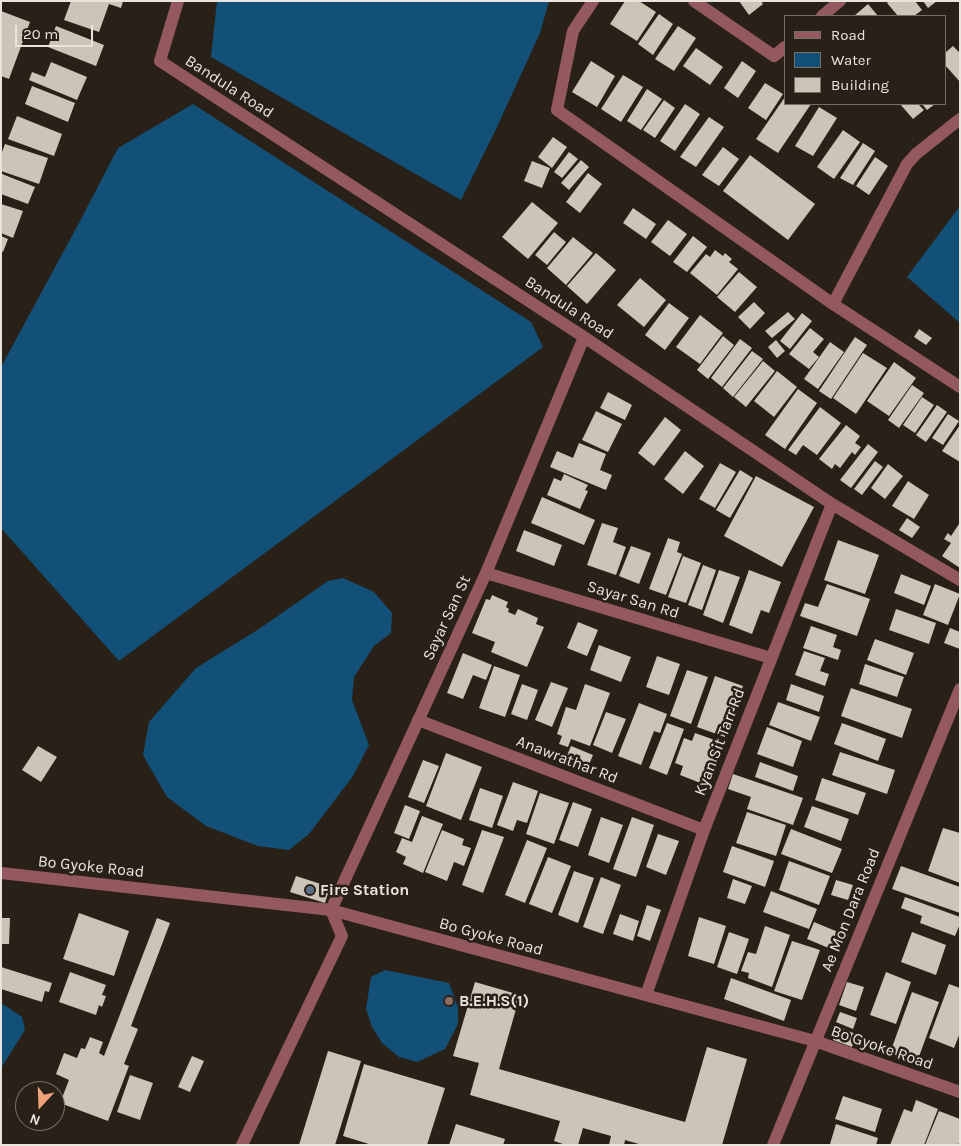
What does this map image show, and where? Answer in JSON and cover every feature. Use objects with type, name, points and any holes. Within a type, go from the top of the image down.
[{"type":"street","name":"Bandula Road","points":[[178,1],[160,61],[584,337],[832,504],[960,580]]},
{"type":"street","points":[[593,1],[573,31],[557,110],[832,304],[960,387]]},
{"type":"street","points":[[694,1],[774,56],[784,48]]},
{"type":"street","points":[[823,15],[840,1]]},
{"type":"street","points":[[832,304],[907,164],[916,154],[960,119]]},
{"type":"street","name":"Sayar San St","points":[[332,910],[486,572],[584,337]]},
{"type":"street","name":"Kyan Sit Tarr Rd","points":[[646,995],[704,830],[832,504]]},
{"type":"street","name":"Sayar San Rd","points":[[486,572],[770,658]]},
{"type":"street","name":"Ae Mon Dara Road","points":[[773,1145],[960,689]]},
{"type":"street","name":"Anawrathar Rd","points":[[418,720],[704,830]]},
{"type":"street","name":"Bo Gyoke Road","points":[[1,873],[332,910],[814,1042],[960,1092]]},
{"type":"street","points":[[242,1145],[342,936],[332,910]]},
{"type":"water","points":[[217,1],[549,1],[540,33],[461,200],[211,57]]},
{"type":"water","points":[[193,104],[531,322],[543,347],[119,661],[1,528],[1,367],[118,148]]},
{"type":"water","points":[[960,206],[960,323],[907,277]]},
{"type":"water","points":[[343,578],[374,592],[392,613],[391,633],[374,646],[354,677],[352,700],[369,745],[353,776],[309,834],[289,850],[258,846],[206,826],[167,797],[143,755],[149,722],[196,668],[259,629],[328,581]]},
{"type":"water","points":[[385,970],[449,983],[458,1007],[458,1024],[445,1049],[417,1062],[399,1057],[382,1043],[372,1027],[366,1009],[371,977]]},
{"type":"water","points":[[1,1003],[22,1017],[25,1030],[1,1068]]},
{"type":"building","points":[[71,1],[123,1],[121,8],[109,4],[99,32],[64,20]]},
{"type":"building","points":[[625,1],[639,1],[656,12],[637,41],[610,24]]},
{"type":"building","points":[[739,1],[761,1],[763,4],[749,15]]},
{"type":"building","points":[[889,1],[915,1],[922,10],[915,15],[897,15],[887,3]]},
{"type":"building","points":[[923,1],[937,1],[928,8]]},
{"type":"building","points":[[868,4],[877,15],[855,15]]},
{"type":"building","points":[[1,11],[30,22],[9,79],[1,76]]},
{"type":"building","points":[[659,14],[673,24],[653,55],[638,44]]},
{"type":"building","points":[[56,26],[104,45],[96,66],[48,47]]},
{"type":"building","points":[[678,26],[696,38],[674,71],[655,59]]},
{"type":"building","points":[[953,46],[960,53],[960,82],[946,66],[946,52]]},
{"type":"building","points":[[696,48],[723,67],[710,85],[683,66]]},
{"type":"building","points":[[591,61],[615,76],[597,107],[572,92]]},
{"type":"building","points":[[742,61],[756,71],[738,98],[724,88]]},
{"type":"building","points":[[51,62],[87,77],[77,100],[29,80],[32,72],[45,77]]},
{"type":"building","points":[[623,75],[643,87],[621,122],[601,109]]},
{"type":"building","points":[[765,83],[783,94],[766,120],[748,108]]},
{"type":"building","points":[[32,86],[75,103],[68,122],[25,104]]},
{"type":"building","points":[[647,89],[662,99],[641,130],[627,121]]},
{"type":"building","points":[[784,98],[784,105],[810,105],[778,153],[756,139]]},
{"type":"building","points":[[664,100],[675,108],[655,138],[643,130]]},
{"type":"building","points":[[685,104],[700,114],[675,151],[660,141]]},
{"type":"building","points":[[901,105],[919,105],[924,110],[913,119]]},
{"type":"building","points":[[923,105],[934,105],[927,110]]},
{"type":"building","points":[[819,107],[837,118],[813,156],[795,146]]},
{"type":"building","points":[[17,116],[62,134],[54,156],[8,139]]},
{"type":"building","points":[[709,117],[724,127],[696,167],[680,157]]},
{"type":"building","points":[[843,130],[860,142],[834,179],[817,167]]},
{"type":"building","points":[[553,137],[567,147],[552,168],[538,157]]},
{"type":"building","points":[[863,143],[875,151],[853,185],[840,178]]},
{"type":"building","points":[[5,144],[48,158],[39,184],[1,171],[1,155]]},
{"type":"building","points":[[723,147],[739,159],[719,186],[702,175]]},
{"type":"building","points":[[569,152],[578,159],[562,178],[554,172]]},
{"type":"building","points":[[750,155],[815,204],[788,240],[723,191]]},
{"type":"building","points":[[875,157],[888,166],[869,195],[856,186]]},
{"type":"building","points":[[581,160],[589,167],[569,190],[561,183]]},
{"type":"building","points":[[532,161],[550,168],[542,188],[524,181]]},
{"type":"building","points":[[588,173],[602,184],[580,213],[566,202]]},
{"type":"building","points":[[2,174],[35,187],[28,204],[1,194]]},
{"type":"building","points":[[532,202],[558,223],[528,259],[502,237]]},
{"type":"building","points":[[1,204],[23,211],[13,238],[1,233]]},
{"type":"building","points":[[633,208],[656,224],[646,239],[623,223]]},
{"type":"building","points":[[668,220],[687,234],[670,256],[651,242]]},
{"type":"building","points":[[554,232],[566,242],[547,265],[535,255]]},
{"type":"building","points":[[1,236],[8,239],[3,252],[1,251]]},
{"type":"building","points":[[693,236],[707,247],[687,272],[673,262]]},
{"type":"building","points":[[573,237],[593,253],[566,285],[547,268]]},
{"type":"building","points":[[715,250],[723,256],[725,253],[732,259],[729,262],[738,269],[717,295],[690,273],[706,254],[710,257]]},
{"type":"building","points":[[596,253],[616,270],[587,304],[567,286]]},
{"type":"building","points":[[739,272],[757,287],[735,312],[717,297]]},
{"type":"building","points":[[640,278],[666,300],[644,327],[617,305]]},
{"type":"building","points":[[754,302],[765,313],[750,329],[738,317]]},
{"type":"building","points":[[669,303],[689,318],[665,350],[645,335]]},
{"type":"building","points":[[788,312],[795,319],[772,338],[765,331]]},
{"type":"building","points":[[802,313],[812,321],[790,349],[780,341]]},
{"type":"building","points":[[700,315],[723,333],[700,364],[676,347]]},
{"type":"building","points":[[810,328],[824,339],[813,352],[819,357],[809,369],[789,354]]},
{"type":"building","points":[[919,329],[932,338],[926,345],[914,337]]},
{"type":"building","points":[[723,336],[734,345],[708,379],[697,370]]},
{"type":"building","points":[[855,337],[867,345],[831,399],[819,391]]},
{"type":"building","points":[[740,339],[752,348],[722,387],[711,378]]},
{"type":"building","points":[[776,340],[785,351],[777,358],[768,347]]},
{"type":"building","points":[[830,342],[844,352],[818,389],[804,379]]},
{"type":"building","points":[[752,351],[763,359],[733,397],[723,388]]},
{"type":"building","points":[[863,353],[887,368],[856,414],[833,398]]},
{"type":"building","points":[[763,361],[775,371],[746,407],[734,397]]},
{"type":"building","points":[[894,362],[916,378],[889,416],[867,401]]},
{"type":"building","points":[[777,371],[797,387],[774,417],[754,401]]},
{"type":"building","points":[[912,385],[924,393],[899,428],[888,420]]},
{"type":"building","points":[[798,389],[817,403],[785,449],[765,435]]},
{"type":"building","points":[[608,392],[632,405],[625,420],[600,408]]},
{"type":"building","points":[[922,397],[934,405],[915,433],[903,425]]},
{"type":"building","points":[[937,405],[947,412],[926,442],[916,435]]},
{"type":"building","points":[[820,407],[841,423],[817,455],[803,445],[796,455],[788,450]]},
{"type":"building","points":[[596,411],[622,424],[608,452],[582,440]]},
{"type":"building","points":[[948,414],[959,421],[943,445],[932,438]]},
{"type":"building","points":[[665,417],[681,430],[654,466],[638,453]]},
{"type":"building","points":[[846,425],[860,436],[855,443],[861,447],[855,455],[852,452],[840,468],[835,464],[832,469],[819,459]]},
{"type":"building","points":[[960,425],[960,462],[942,451]]},
{"type":"building","points":[[579,443],[606,454],[600,470],[612,475],[606,490],[550,467],[557,451],[573,458]]},
{"type":"building","points":[[868,444],[878,452],[851,488],[840,480]]},
{"type":"building","points":[[685,451],[704,466],[683,494],[664,479]]},
{"type":"building","points":[[875,461],[883,467],[862,495],[854,489]]},
{"type":"building","points":[[720,463],[736,472],[715,508],[699,499]]},
{"type":"building","points":[[888,464],[903,476],[885,499],[871,488]]},
{"type":"building","points":[[740,470],[753,478],[730,518],[716,510]]},
{"type":"building","points":[[564,474],[588,485],[585,490],[588,491],[580,509],[547,495],[554,478],[561,481]]},
{"type":"building","points":[[756,476],[814,507],[782,567],[724,536]]},
{"type":"building","points":[[908,481],[929,495],[914,519],[892,506]]},
{"type":"building","points":[[542,497],[595,520],[584,545],[531,523]]},
{"type":"building","points":[[907,518],[920,527],[912,538],[899,530]]},
{"type":"building","points":[[602,523],[618,528],[613,542],[626,547],[616,575],[587,565]]},
{"type":"building","points":[[959,524],[960,568],[942,556],[951,543],[944,539],[948,533],[951,536]]},
{"type":"building","points":[[524,530],[562,545],[554,566],[516,551]]},
{"type":"building","points":[[668,538],[680,542],[677,552],[682,554],[666,595],[649,589]]},
{"type":"building","points":[[838,540],[879,555],[865,594],[824,580]]},
{"type":"building","points":[[631,546],[651,553],[639,584],[619,576]]},
{"type":"building","points":[[683,556],[701,563],[686,603],[668,597]]},
{"type":"building","points":[[703,565],[716,570],[702,610],[688,605]]},
{"type":"building","points":[[719,570],[740,577],[723,623],[703,615]]},
{"type":"building","points":[[749,570],[781,582],[769,613],[761,610],[752,634],[729,625]]},
{"type":"building","points":[[901,574],[931,586],[924,605],[894,593]]},
{"type":"building","points":[[827,584],[870,599],[857,636],[800,616],[805,603],[818,607]]},
{"type":"building","points":[[935,584],[960,594],[948,625],[923,615]]},
{"type":"building","points":[[492,595],[508,602],[506,607],[509,609],[508,612],[515,615],[518,609],[538,618],[536,624],[544,627],[527,667],[491,652],[495,642],[472,633],[486,599],[490,600]]},
{"type":"building","points":[[896,609],[936,623],[929,644],[889,630]]},
{"type":"building","points":[[578,622],[598,630],[587,656],[567,648]]},
{"type":"building","points":[[811,626],[837,635],[833,647],[841,650],[838,660],[803,648]]},
{"type":"building","points":[[950,628],[960,632],[960,649],[944,643]]},
{"type":"building","points":[[875,639],[914,653],[906,675],[867,660]]},
{"type":"building","points":[[599,645],[631,657],[621,682],[590,670]]},
{"type":"building","points":[[804,651],[825,658],[820,671],[829,674],[825,686],[795,675]]},
{"type":"building","points":[[463,653],[492,665],[486,680],[473,675],[463,699],[447,693]]},
{"type":"building","points":[[657,656],[680,664],[669,695],[646,687]]},
{"type":"building","points":[[865,664],[904,677],[897,697],[859,684]]},
{"type":"building","points":[[494,666],[520,675],[505,717],[479,708]]},
{"type":"building","points":[[687,670],[708,677],[691,724],[670,716]]},
{"type":"building","points":[[715,676],[743,686],[725,737],[697,727]]},
{"type":"building","points":[[551,682],[568,688],[552,727],[535,720]]},
{"type":"building","points":[[522,684],[538,690],[527,720],[511,714]]},
{"type":"building","points":[[585,684],[610,693],[590,746],[571,739],[568,747],[559,744],[562,736],[557,734],[566,707],[576,710]]},
{"type":"building","points":[[791,684],[824,696],[819,712],[786,700]]},
{"type":"building","points":[[851,688],[912,709],[902,738],[841,716]]},
{"type":"building","points":[[778,702],[820,717],[811,741],[769,725]]},
{"type":"building","points":[[639,703],[667,714],[660,733],[654,731],[641,765],[618,756]]},
{"type":"building","points":[[606,712],[626,719],[612,753],[593,745]]},
{"type":"building","points":[[667,723],[684,729],[667,775],[649,768]]},
{"type":"building","points":[[842,723],[886,739],[878,761],[834,744]]},
{"type":"building","points":[[767,727],[802,741],[793,767],[757,754]]},
{"type":"building","points":[[695,733],[723,743],[708,786],[680,775],[683,766],[675,763],[684,738],[692,741]]},
{"type":"building","points":[[38,746],[57,757],[41,782],[22,770]]},
{"type":"building","points":[[571,746],[593,755],[585,774],[563,765]]},
{"type":"building","points":[[840,752],[895,770],[887,794],[832,775]]},
{"type":"building","points":[[446,753],[482,767],[461,820],[426,806]]},
{"type":"building","points":[[423,760],[439,766],[424,803],[408,797]]},
{"type":"building","points":[[760,762],[798,776],[793,791],[755,777]]},
{"type":"building","points":[[733,774],[803,798],[793,825],[747,809],[751,797],[728,789]]},
{"type":"building","points":[[822,778],[866,793],[858,815],[815,800]]},
{"type":"building","points":[[513,782],[538,791],[527,823],[517,820],[513,831],[497,825]]},
{"type":"building","points":[[480,788],[503,796],[492,828],[469,820]]},
{"type":"building","points":[[540,793],[569,803],[554,844],[526,834]]},
{"type":"building","points":[[573,802],[592,809],[578,847],[559,840]]},
{"type":"building","points":[[405,805],[420,811],[409,839],[394,833]]},
{"type":"building","points":[[812,806],[849,819],[841,841],[804,827]]},
{"type":"building","points":[[747,812],[786,825],[776,856],[736,843]]},
{"type":"building","points":[[422,816],[443,824],[423,873],[403,864],[406,857],[396,852],[402,838],[412,842]]},
{"type":"building","points":[[601,817],[623,825],[609,863],[588,855]]},
{"type":"building","points":[[632,817],[654,825],[636,877],[613,869]]},
{"type":"building","points":[[943,828],[960,833],[960,883],[928,871]]},
{"type":"building","points":[[791,829],[842,849],[832,873],[781,854]]},
{"type":"building","points":[[442,830],[464,839],[462,845],[471,848],[464,866],[454,862],[447,881],[425,872]]},
{"type":"building","points":[[482,830],[504,837],[483,893],[462,885]]},
{"type":"building","points":[[658,834],[679,841],[666,875],[646,867]]},
{"type":"building","points":[[527,840],[547,848],[525,903],[505,895]]},
{"type":"building","points":[[732,846],[774,861],[765,887],[723,872]]},
{"type":"building","points":[[548,857],[571,866],[552,913],[529,904]]},
{"type":"building","points":[[789,861],[830,876],[819,905],[779,890]]},
{"type":"building","points":[[901,866],[960,887],[960,913],[892,889]]},
{"type":"building","points":[[574,871],[594,878],[578,923],[558,915]]},
{"type":"building","name":"Fire Station","points":[[296,876],[330,887],[325,903],[290,892]]},
{"type":"building","points":[[601,877],[621,885],[603,934],[583,927]]},
{"type":"building","points":[[733,879],[752,886],[745,904],[727,898]]},
{"type":"building","points":[[836,880],[853,885],[848,900],[831,895]]},
{"type":"building","points":[[771,891],[817,909],[809,929],[763,912]]},
{"type":"building","points":[[905,897],[960,917],[960,924],[955,936],[920,923],[922,916],[901,908]]},
{"type":"building","points":[[647,905],[661,910],[650,941],[637,936]]},
{"type":"building","points":[[79,913],[129,931],[114,976],[63,959]]},
{"type":"building","points":[[620,914],[639,921],[633,941],[613,934]]},
{"type":"building","points":[[699,917],[726,926],[714,964],[688,956]]},
{"type":"building","points":[[1,918],[10,918],[9,944],[1,944]]},
{"type":"building","points":[[157,918],[170,923],[131,1026],[138,1029],[124,1064],[129,1066],[108,1121],[65,1105],[65,1090],[69,1080],[56,1074],[64,1053],[77,1058],[81,1048],[85,1049],[90,1037],[103,1042],[99,1053],[104,1056]]},
{"type":"building","points":[[814,922],[838,932],[831,949],[807,939]]},
{"type":"building","points":[[765,926],[790,935],[772,987],[748,978],[749,973],[741,971],[748,952],[756,954]]},
{"type":"building","points":[[729,932],[749,939],[737,974],[717,967]]},
{"type":"building","points":[[912,932],[946,945],[936,975],[901,962]]},
{"type":"building","points":[[792,941],[820,950],[802,1000],[774,991]]},
{"type":"building","points":[[1,967],[52,983],[49,992],[45,991],[42,1002],[1,989]]},
{"type":"building","points":[[70,972],[106,985],[102,995],[106,996],[102,1007],[99,1005],[96,1015],[59,1002]]},
{"type":"building","points":[[886,972],[911,982],[896,1024],[870,1015]]},
{"type":"building","points":[[731,978],[791,1000],[784,1021],[724,999]]},
{"type":"building","points":[[475,982],[520,995],[499,1069],[685,1122],[707,1047],[747,1059],[722,1145],[642,1145],[625,1140],[624,1145],[609,1145],[611,1136],[583,1128],[578,1145],[566,1145],[554,1141],[560,1121],[470,1095],[479,1063],[453,1056]]},
{"type":"building","points":[[847,982],[864,987],[856,1011],[839,1005]]},
{"type":"building","points":[[949,984],[960,988],[960,1033],[954,1048],[929,1038]]},
{"type":"building","points":[[912,992],[939,1002],[917,1062],[890,1053]]},
{"type":"building","points":[[840,1012],[857,1018],[853,1029],[836,1022]]},
{"type":"building","points":[[837,1027],[856,1034],[852,1047],[833,1040]]},
{"type":"building","points":[[328,1051],[361,1061],[335,1145],[299,1145]]},
{"type":"building","points":[[192,1056],[204,1061],[190,1092],[178,1087]]},
{"type":"building","points":[[364,1064],[445,1088],[427,1145],[372,1145],[343,1136]]},
{"type":"building","points":[[130,1075],[153,1083],[140,1120],[117,1112]]},
{"type":"building","points":[[843,1096],[882,1109],[875,1132],[835,1119]]},
{"type":"building","points":[[916,1100],[938,1109],[924,1145],[890,1145],[904,1109],[912,1112]]},
{"type":"building","points":[[939,1111],[960,1119],[960,1140],[958,1145],[925,1145]]},
{"type":"building","points":[[456,1124],[505,1139],[503,1145],[449,1145]]},
{"type":"building","points":[[836,1124],[878,1138],[876,1145],[830,1144]]},
{"type":"place","name":"Fire Station","points":[[310,890]]},
{"type":"place","name":"B.E.H.S(1)","points":[[449,1001]]}]
